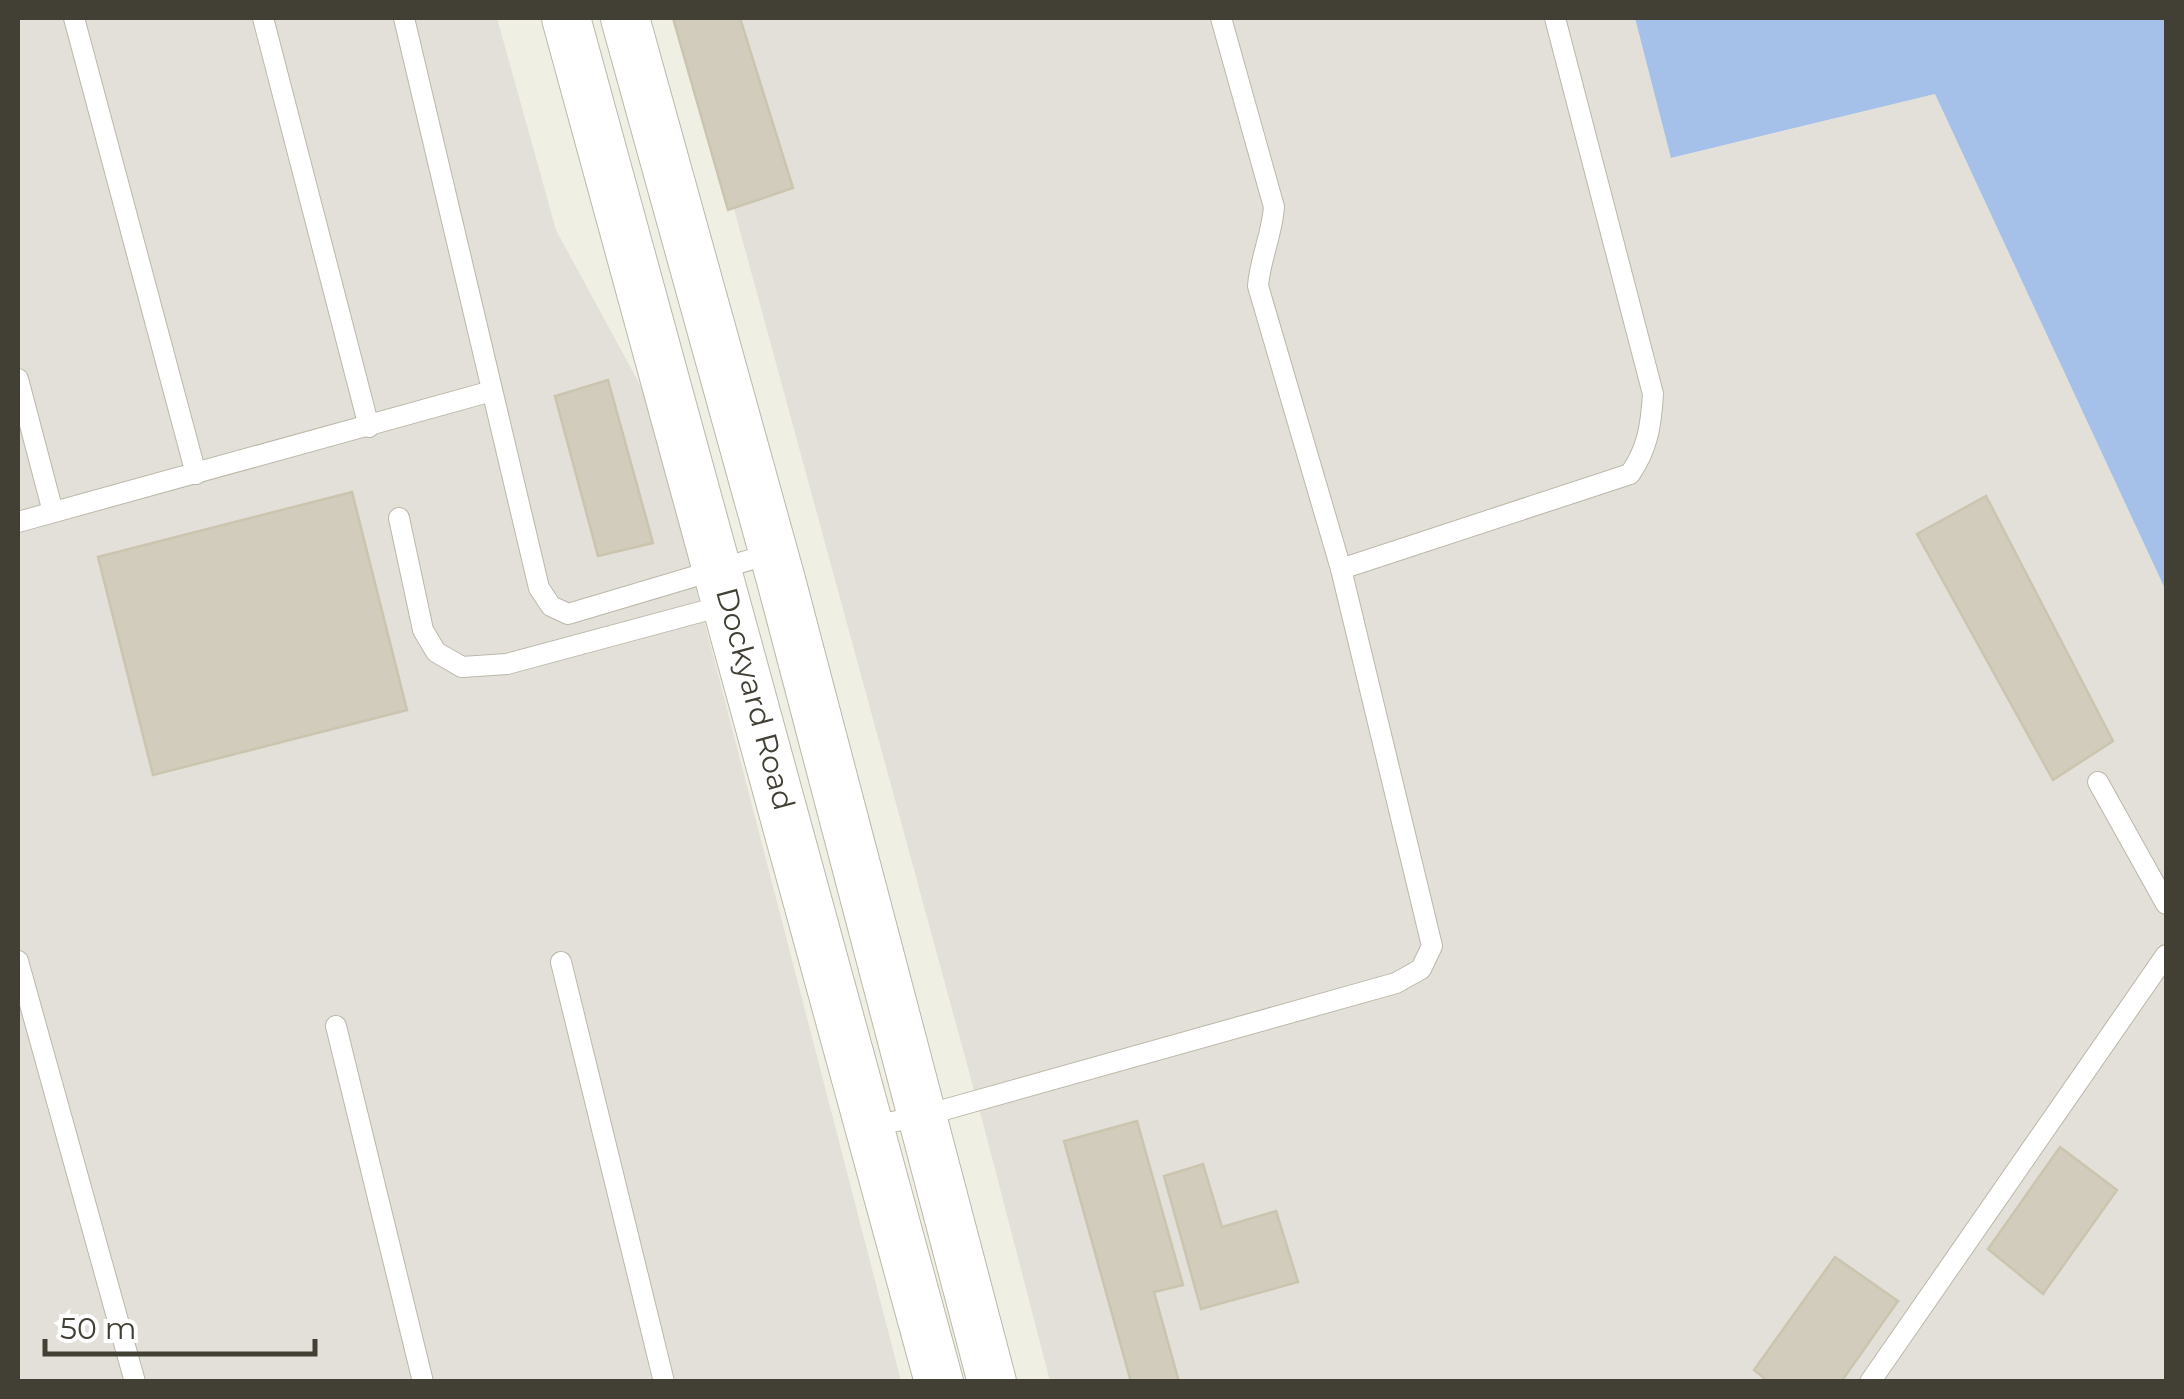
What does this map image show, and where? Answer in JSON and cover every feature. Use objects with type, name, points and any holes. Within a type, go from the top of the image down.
[{"type":"street","name":"Dockyard Road","points":[[566,18],[940,1382]]},
{"type":"street","name":"Dockyard Road","points":[[625,18],[773,553],[992,1382]]},
{"type":"street","points":[[643,295],[698,280]]},
{"type":"lane","points":[[74,18],[196,474]]},
{"type":"lane","points":[[262,18],[370,426]]},
{"type":"lane","points":[[404,18],[539,588],[551,606],[568,614],[724,587]]},
{"type":"lane","points":[[872,1126],[922,1116],[1396,983],[1420,969],[1432,946],[1341,569],[1258,286],[1274,208],[1220,18]]},
{"type":"lane","points":[[1341,569],[1630,474],[1643,454],[1651,428],[1653,394],[1556,18]]},
{"type":"lane","points":[[18,379],[52,512]]},
{"type":"lane","points":[[18,522],[492,391]]},
{"type":"lane","points":[[398,518],[423,630],[436,652],[462,667],[508,664],[724,587],[773,553]]},
{"type":"lane","points":[[2098,782],[2166,904]]},
{"type":"lane","points":[[1870,1382],[2166,955]]},
{"type":"lane","points":[[18,961],[135,1382]]},
{"type":"lane","points":[[561,962],[664,1382]]},
{"type":"lane","points":[[336,1026],[423,1382]]},
{"type":"shaded area","points":[[18,18],[497,18],[556,230],[646,396],[901,1381],[18,1381]]},
{"type":"shaded area","points":[[682,18],[1635,18],[1672,158],[1935,94],[2166,591],[2166,1381],[1050,1381]]},
{"type":"water","points":[[1635,18],[2166,18],[2166,591],[1935,94],[1671,158]]},
{"type":"building","points":[[673,18],[740,18],[793,188],[728,210]]},
{"type":"building","points":[[608,380],[653,543],[598,556],[555,396]]},
{"type":"building","points":[[352,492],[407,710],[153,775],[98,557]]},
{"type":"building","points":[[1986,496],[2113,741],[2053,780],[1917,534]]},
{"type":"building","points":[[1137,1121],[1183,1285],[1154,1292],[1179,1382],[1131,1382],[1064,1141]]},
{"type":"building","points":[[2060,1147],[2117,1190],[2043,1294],[1988,1249]]},
{"type":"building","points":[[1203,1164],[1222,1227],[1276,1211],[1298,1282],[1201,1309],[1164,1176]]},
{"type":"building","points":[[1835,1257],[1898,1301],[1841,1382],[1769,1382],[1754,1370]]}]
